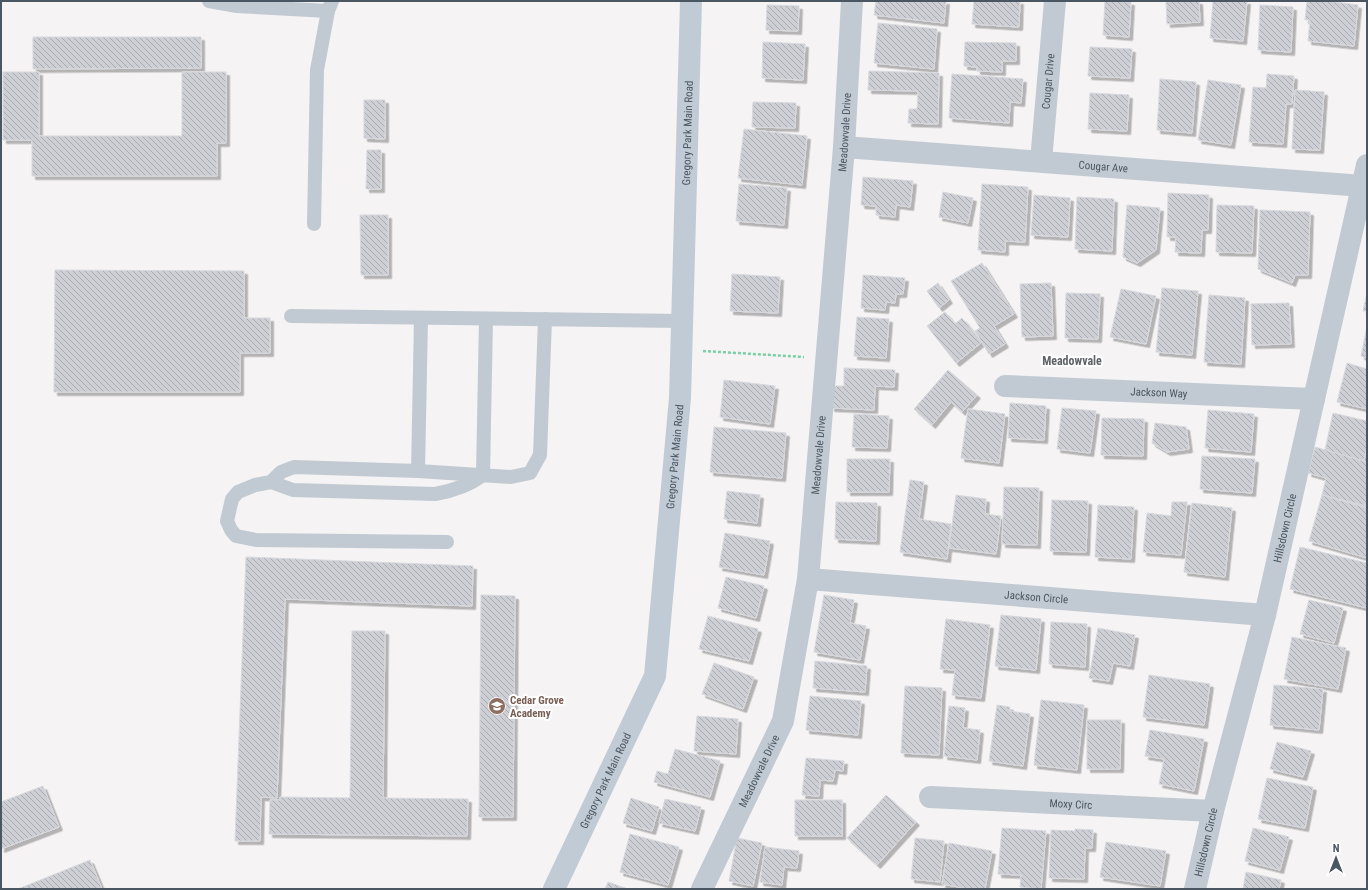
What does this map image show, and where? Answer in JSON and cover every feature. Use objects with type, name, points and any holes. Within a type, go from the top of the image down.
[{"type":"street","name":"Gregory Park Main Road","points":[[554,889],[655,676],[680,398],[690,1]]},
{"type":"street","name":"Meadowvale Drive","points":[[702,889],[783,721],[808,579],[844,147],[852,1]]},
{"type":"street","name":"Cougar Drive","points":[[1041,161],[1055,1]]},
{"type":"street","name":"Cougar Ave","points":[[844,147],[1363,186]]},
{"type":"street","name":"Hillsdown Circle","points":[[1195,889],[1213,811],[1265,615],[1367,165]]},
{"type":"street","name":"Jackson Way","points":[[1005,386],[1314,399]]},
{"type":"street","name":"Jackson Circle","points":[[808,579],[1265,615]]},
{"type":"street","name":"Moxy Circ","points":[[930,797],[1213,811]]},
{"type":"lane","points":[[209,1],[237,6],[330,6],[317,70],[314,224]]},
{"type":"lane","points":[[291,316],[682,321]]},
{"type":"lane","points":[[418,471],[421,318]]},
{"type":"lane","points":[[483,475],[486,319]]},
{"type":"lane","points":[[447,542],[256,540],[236,536],[231,530],[227,521],[232,498],[238,492],[249,487],[271,482],[281,472],[294,467],[418,471],[511,477],[530,473],[540,455],[545,319]]},
{"type":"lane","points":[[271,482],[293,490],[429,494],[455,490],[473,483],[483,475]]},
{"type":"path","points":[[681,350],[826,358]]},
{"type":"building","points":[[876,1],[946,1],[944,23],[874,15]]},
{"type":"building","points":[[974,1],[1020,1],[1019,27],[972,24]]},
{"type":"building","points":[[1105,1],[1131,2],[1129,37],[1103,35]]},
{"type":"building","points":[[1166,1],[1199,1],[1200,22],[1167,24]]},
{"type":"building","points":[[1213,1],[1247,1],[1243,41],[1210,38]]},
{"type":"building","points":[[1307,1],[1327,1],[1358,5],[1354,46],[1308,41],[1310,20],[1305,20]]},
{"type":"building","points":[[767,5],[799,6],[798,31],[766,30]]},
{"type":"building","points":[[1260,5],[1293,7],[1291,52],[1258,50]]},
{"type":"building","points":[[878,23],[937,29],[934,69],[874,63]]},
{"type":"building","points":[[33,37],[201,37],[201,68],[33,69]]},
{"type":"building","points":[[763,42],[805,44],[803,80],[762,78]]},
{"type":"building","points":[[965,42],[1016,43],[1016,61],[1002,61],[1002,72],[977,71],[977,67],[964,66]]},
{"type":"building","points":[[1090,47],[1132,49],[1130,78],[1088,76]]},
{"type":"building","points":[[869,71],[939,73],[938,124],[908,123],[909,109],[917,109],[918,91],[868,90]]},
{"type":"building","points":[[3,72],[39,72],[39,136],[182,136],[182,72],[226,72],[226,143],[217,143],[217,176],[32,176],[32,140],[3,140]]},
{"type":"building","points":[[952,74],[1023,79],[1021,103],[1010,102],[1009,123],[949,118]]},
{"type":"building","points":[[1267,74],[1294,76],[1292,104],[1286,104],[1283,144],[1249,142],[1253,87],[1266,88]]},
{"type":"building","points":[[1160,79],[1196,82],[1192,133],[1157,130]]},
{"type":"building","points":[[1208,80],[1241,85],[1231,145],[1198,140]]},
{"type":"building","points":[[1295,90],[1324,92],[1320,150],[1292,149]]},
{"type":"building","points":[[1090,93],[1129,95],[1127,131],[1088,129]]},
{"type":"building","points":[[364,100],[385,100],[385,139],[364,138]]},
{"type":"building","points":[[753,102],[796,103],[795,128],[752,127]]},
{"type":"building","points":[[744,129],[807,136],[802,185],[738,178]]},
{"type":"building","points":[[367,150],[381,150],[381,189],[366,189]]},
{"type":"building","points":[[863,177],[913,181],[910,207],[896,205],[895,217],[876,215],[876,206],[861,205]]},
{"type":"building","points":[[739,184],[787,188],[784,225],[736,221]]},
{"type":"building","points":[[982,184],[1028,187],[1025,242],[1005,241],[1005,252],[978,250]]},
{"type":"building","points":[[943,192],[973,198],[968,223],[939,217]]},
{"type":"building","points":[[1168,193],[1209,195],[1208,230],[1202,230],[1201,253],[1175,252],[1176,237],[1167,237]]},
{"type":"building","points":[[1034,195],[1070,198],[1068,237],[1031,235]]},
{"type":"building","points":[[1077,197],[1114,199],[1112,251],[1075,249]]},
{"type":"building","points":[[1127,205],[1160,208],[1156,250],[1137,263],[1123,257]]},
{"type":"building","points":[[1217,205],[1254,206],[1252,253],[1216,252]]},
{"type":"building","points":[[1260,210],[1310,212],[1308,275],[1295,275],[1292,283],[1258,269]]},
{"type":"building","points":[[360,215],[388,215],[388,275],[361,275]]},
{"type":"building","points":[[982,263],[1014,314],[994,326],[1005,344],[989,354],[975,331],[980,328],[951,281]]},
{"type":"building","points":[[55,270],[244,271],[244,318],[270,318],[270,353],[240,353],[240,392],[54,392]]},
{"type":"building","points":[[732,274],[780,277],[778,313],[730,311]]},
{"type":"building","points":[[863,275],[905,278],[903,294],[896,294],[895,303],[886,302],[885,310],[861,308]]},
{"type":"building","points":[[938,283],[949,300],[939,308],[927,291]]},
{"type":"building","points":[[1051,283],[1053,336],[1022,337],[1020,284]]},
{"type":"building","points":[[1162,288],[1198,291],[1192,355],[1156,352]]},
{"type":"building","points":[[1121,289],[1156,296],[1146,344],[1110,337]]},
{"type":"building","points":[[1066,293],[1100,294],[1098,339],[1065,338]]},
{"type":"building","points":[[1367,293],[1367,311],[1363,311]]},
{"type":"building","points":[[1209,295],[1245,298],[1241,364],[1204,362]]},
{"type":"building","points":[[1289,303],[1291,344],[1252,345],[1251,304]]},
{"type":"building","points":[[945,312],[955,324],[962,318],[982,342],[956,363],[927,326]]},
{"type":"building","points":[[857,317],[889,319],[886,358],[854,356]]},
{"type":"building","points":[[1367,326],[1367,358],[1361,356]]},
{"type":"building","points":[[1347,363],[1367,369],[1367,409],[1337,402]]},
{"type":"building","points":[[844,368],[895,370],[894,387],[875,386],[874,410],[831,408],[832,386],[844,386]]},
{"type":"building","points":[[948,370],[977,395],[962,412],[951,402],[932,425],[914,409]]},
{"type":"building","points":[[724,380],[775,386],[770,424],[720,417]]},
{"type":"building","points":[[1010,403],[1046,406],[1044,440],[1008,438]]},
{"type":"building","points":[[1062,408],[1096,411],[1090,453],[1057,449]]},
{"type":"building","points":[[968,409],[1005,414],[999,463],[961,458]]},
{"type":"building","points":[[1208,410],[1254,414],[1251,452],[1205,448]]},
{"type":"building","points":[[1333,413],[1367,421],[1367,446],[1364,461],[1325,450]]},
{"type":"building","points":[[854,414],[889,416],[887,448],[852,447]]},
{"type":"building","points":[[1102,418],[1144,419],[1143,456],[1101,455]]},
{"type":"building","points":[[1155,423],[1186,427],[1189,449],[1167,452],[1152,443]]},
{"type":"building","points":[[714,427],[786,433],[782,478],[710,472]]},
{"type":"building","points":[[1315,447],[1367,462],[1367,506],[1322,495],[1326,478],[1308,473]]},
{"type":"building","points":[[1202,456],[1255,459],[1252,493],[1200,489]]},
{"type":"building","points":[[847,459],[890,459],[889,492],[847,492]]},
{"type":"building","points":[[910,480],[924,482],[919,519],[951,524],[947,559],[900,552]]},
{"type":"building","points":[[1004,487],[1039,488],[1037,545],[1002,544]]},
{"type":"building","points":[[727,491],[760,495],[757,523],[724,519]]},
{"type":"building","points":[[956,495],[986,499],[985,514],[1001,516],[996,554],[949,548]]},
{"type":"building","points":[[1322,495],[1367,508],[1367,558],[1309,541]]},
{"type":"building","points":[[1052,500],[1088,501],[1086,552],[1050,551]]},
{"type":"building","points":[[836,502],[877,503],[876,541],[835,539]]},
{"type":"building","points":[[1172,502],[1187,502],[1181,555],[1143,552],[1147,513],[1171,516]]},
{"type":"building","points":[[1192,503],[1232,508],[1225,577],[1184,572]]},
{"type":"building","points":[[1098,505],[1134,507],[1131,559],[1095,557]]},
{"type":"building","points":[[725,533],[770,541],[764,575],[719,567]]},
{"type":"building","points":[[1300,547],[1367,563],[1367,608],[1290,589]]},
{"type":"building","points":[[246,557],[473,566],[472,606],[285,599],[277,798],[261,797],[260,841],[235,841]]},
{"type":"building","points":[[726,577],[764,586],[756,618],[718,608]]},
{"type":"building","name":"Cedar Grove Academy","points":[[481,595],[515,596],[513,817],[479,817]]},
{"type":"building","points":[[824,595],[854,600],[850,623],[866,626],[860,660],[814,652]]},
{"type":"building","points":[[1309,600],[1343,608],[1334,643],[1300,634]]},
{"type":"building","points":[[1001,615],[1041,619],[1036,670],[995,666]]},
{"type":"building","points":[[708,616],[758,629],[749,661],[699,649]]},
{"type":"building","points":[[946,619],[990,625],[981,698],[952,695],[955,670],[940,669]]},
{"type":"building","points":[[1051,622],[1087,624],[1085,667],[1049,664]]},
{"type":"building","points":[[1098,628],[1135,635],[1130,666],[1113,663],[1109,681],[1089,678]]},
{"type":"building","points":[[352,631],[385,631],[383,798],[468,799],[467,836],[269,834],[270,800],[280,800],[280,797],[350,798]]},
{"type":"building","points":[[1292,637],[1346,648],[1338,689],[1284,679]]},
{"type":"building","points":[[815,661],[867,666],[865,692],[813,688]]},
{"type":"building","points":[[714,663],[754,677],[743,709],[702,694]]},
{"type":"building","points":[[1149,675],[1210,684],[1204,725],[1143,717]]},
{"type":"building","points":[[1274,685],[1323,689],[1319,730],[1270,725]]},
{"type":"building","points":[[905,686],[942,688],[939,755],[901,753]]},
{"type":"building","points":[[810,696],[861,701],[858,735],[806,730]]},
{"type":"building","points":[[1041,700],[1084,705],[1077,770],[1034,765]]},
{"type":"building","points":[[997,705],[1010,707],[1009,711],[1030,714],[1023,766],[989,761]]},
{"type":"building","points":[[949,706],[965,708],[963,728],[980,730],[977,760],[944,756]]},
{"type":"building","points":[[697,716],[738,719],[736,754],[694,751]]},
{"type":"building","points":[[1087,720],[1121,720],[1120,769],[1087,769]]},
{"type":"building","points":[[1150,730],[1204,739],[1194,791],[1159,784],[1164,759],[1145,756]]},
{"type":"building","points":[[1277,742],[1311,751],[1303,777],[1270,769]]},
{"type":"building","points":[[675,749],[720,761],[710,797],[654,782],[657,771],[668,774]]},
{"type":"building","points":[[806,758],[844,761],[843,771],[835,770],[833,781],[820,780],[819,796],[802,795]]},
{"type":"building","points":[[1267,778],[1313,787],[1305,828],[1258,819]]},
{"type":"building","points":[[43,786],[59,827],[1,849],[1,802]]},
{"type":"building","points":[[886,795],[916,822],[877,865],[847,838]]},
{"type":"building","points":[[631,798],[659,807],[652,831],[623,823]]},
{"type":"building","points":[[665,799],[701,807],[695,831],[659,823]]},
{"type":"building","points":[[795,800],[842,800],[842,836],[795,836]]},
{"type":"building","points":[[1002,828],[1046,831],[1041,889],[1020,887],[1021,875],[998,874]]},
{"type":"building","points":[[1253,828],[1289,837],[1280,870],[1245,861]]},
{"type":"building","points":[[1075,829],[1093,830],[1092,848],[1085,848],[1084,879],[1049,878],[1051,830],[1075,831]]},
{"type":"building","points":[[630,834],[679,847],[668,885],[620,872]]},
{"type":"building","points":[[737,838],[762,843],[753,886],[729,881]]},
{"type":"building","points":[[915,838],[944,841],[940,882],[911,879]]},
{"type":"building","points":[[1106,842],[1166,851],[1160,886],[1100,877]]},
{"type":"building","points":[[949,843],[992,851],[985,889],[969,889],[942,884]]},
{"type":"building","points":[[765,847],[799,851],[797,868],[784,867],[782,885],[760,882]]},
{"type":"building","points":[[90,860],[102,889],[18,889]]},
{"type":"building","points":[[1246,872],[1281,880],[1279,889],[1243,889]]},
{"type":"building","points":[[608,882],[628,889],[605,889]]},
{"type":"place","name":"Cedar Grove Academy","points":[[497,706]]},
{"type":"district","name":"Meadowvale","points":[[1072,361]]}]
